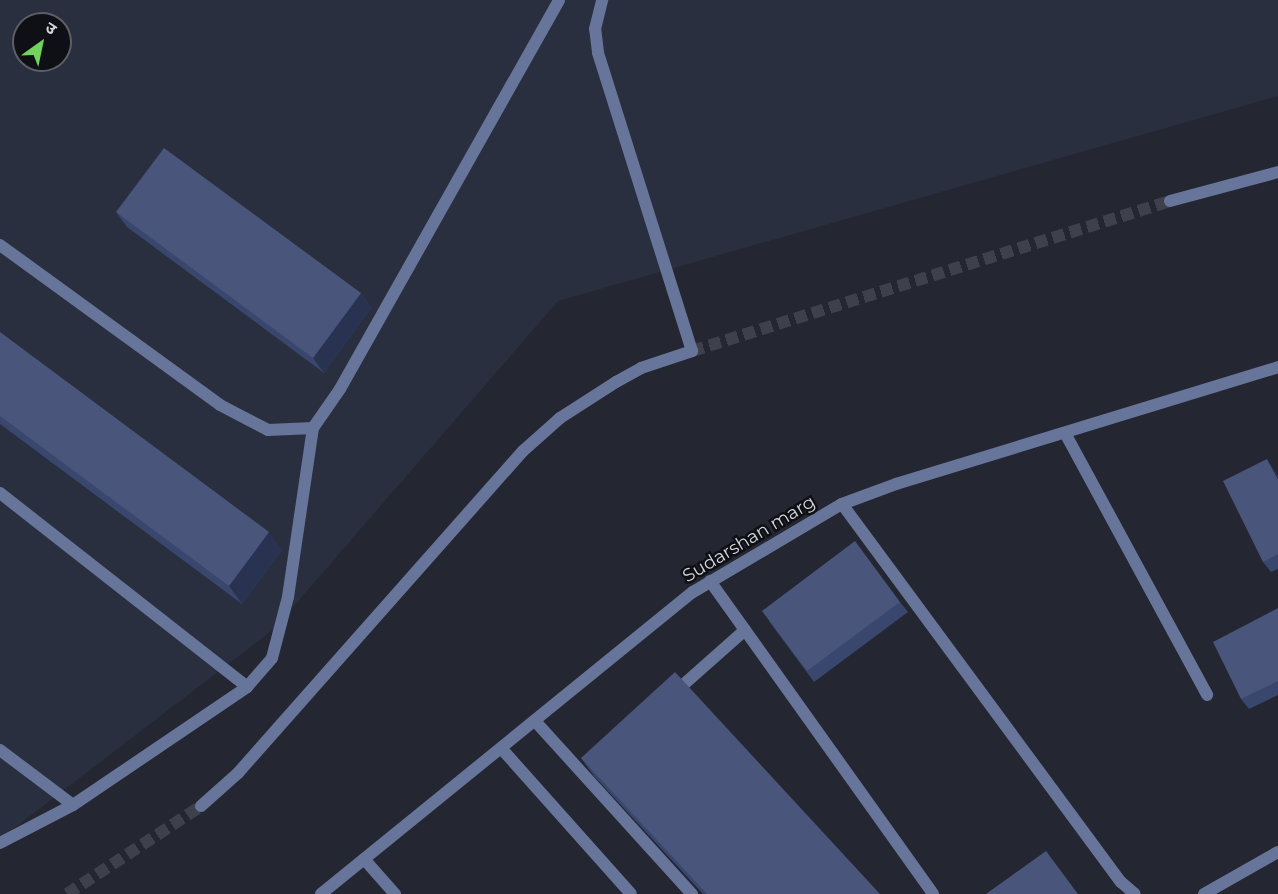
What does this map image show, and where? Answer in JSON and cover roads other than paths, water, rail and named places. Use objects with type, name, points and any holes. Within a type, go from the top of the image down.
[{"type":"street","points":[[0,843],[73,805],[248,687],[272,658],[285,607],[313,428],[340,388],[559,0]]},
{"type":"street","points":[[201,806],[238,773],[523,451],[560,418],[616,382],[641,368],[692,351],[598,52],[595,29],[602,0]]},
{"type":"street","points":[[1170,201],[1278,172]]},
{"type":"street","points":[[0,245],[220,405],[268,430],[313,428]]},
{"type":"street","name":"Sudarshan marg","points":[[321,894],[693,592],[842,504],[896,484],[1278,368]]},
{"type":"street","points":[[1065,433],[1207,694]]},
{"type":"street","points":[[0,493],[248,687]]},
{"type":"street","points":[[842,504],[1121,882],[1135,894]]},
{"type":"street","points":[[710,581],[933,894]]},
{"type":"street","points":[[668,698],[745,630]]},
{"type":"street","points":[[535,721],[587,770],[692,894]]},
{"type":"street","points":[[501,748],[631,894]]},
{"type":"street","points":[[0,750],[73,805]]},
{"type":"street","points":[[1204,894],[1278,852]]},
{"type":"street","points":[[364,859],[395,894]]},
{"type":"tunnel","points":[[692,351],[1170,201]]},
{"type":"tunnel","points":[[67,894],[201,806]]}]
